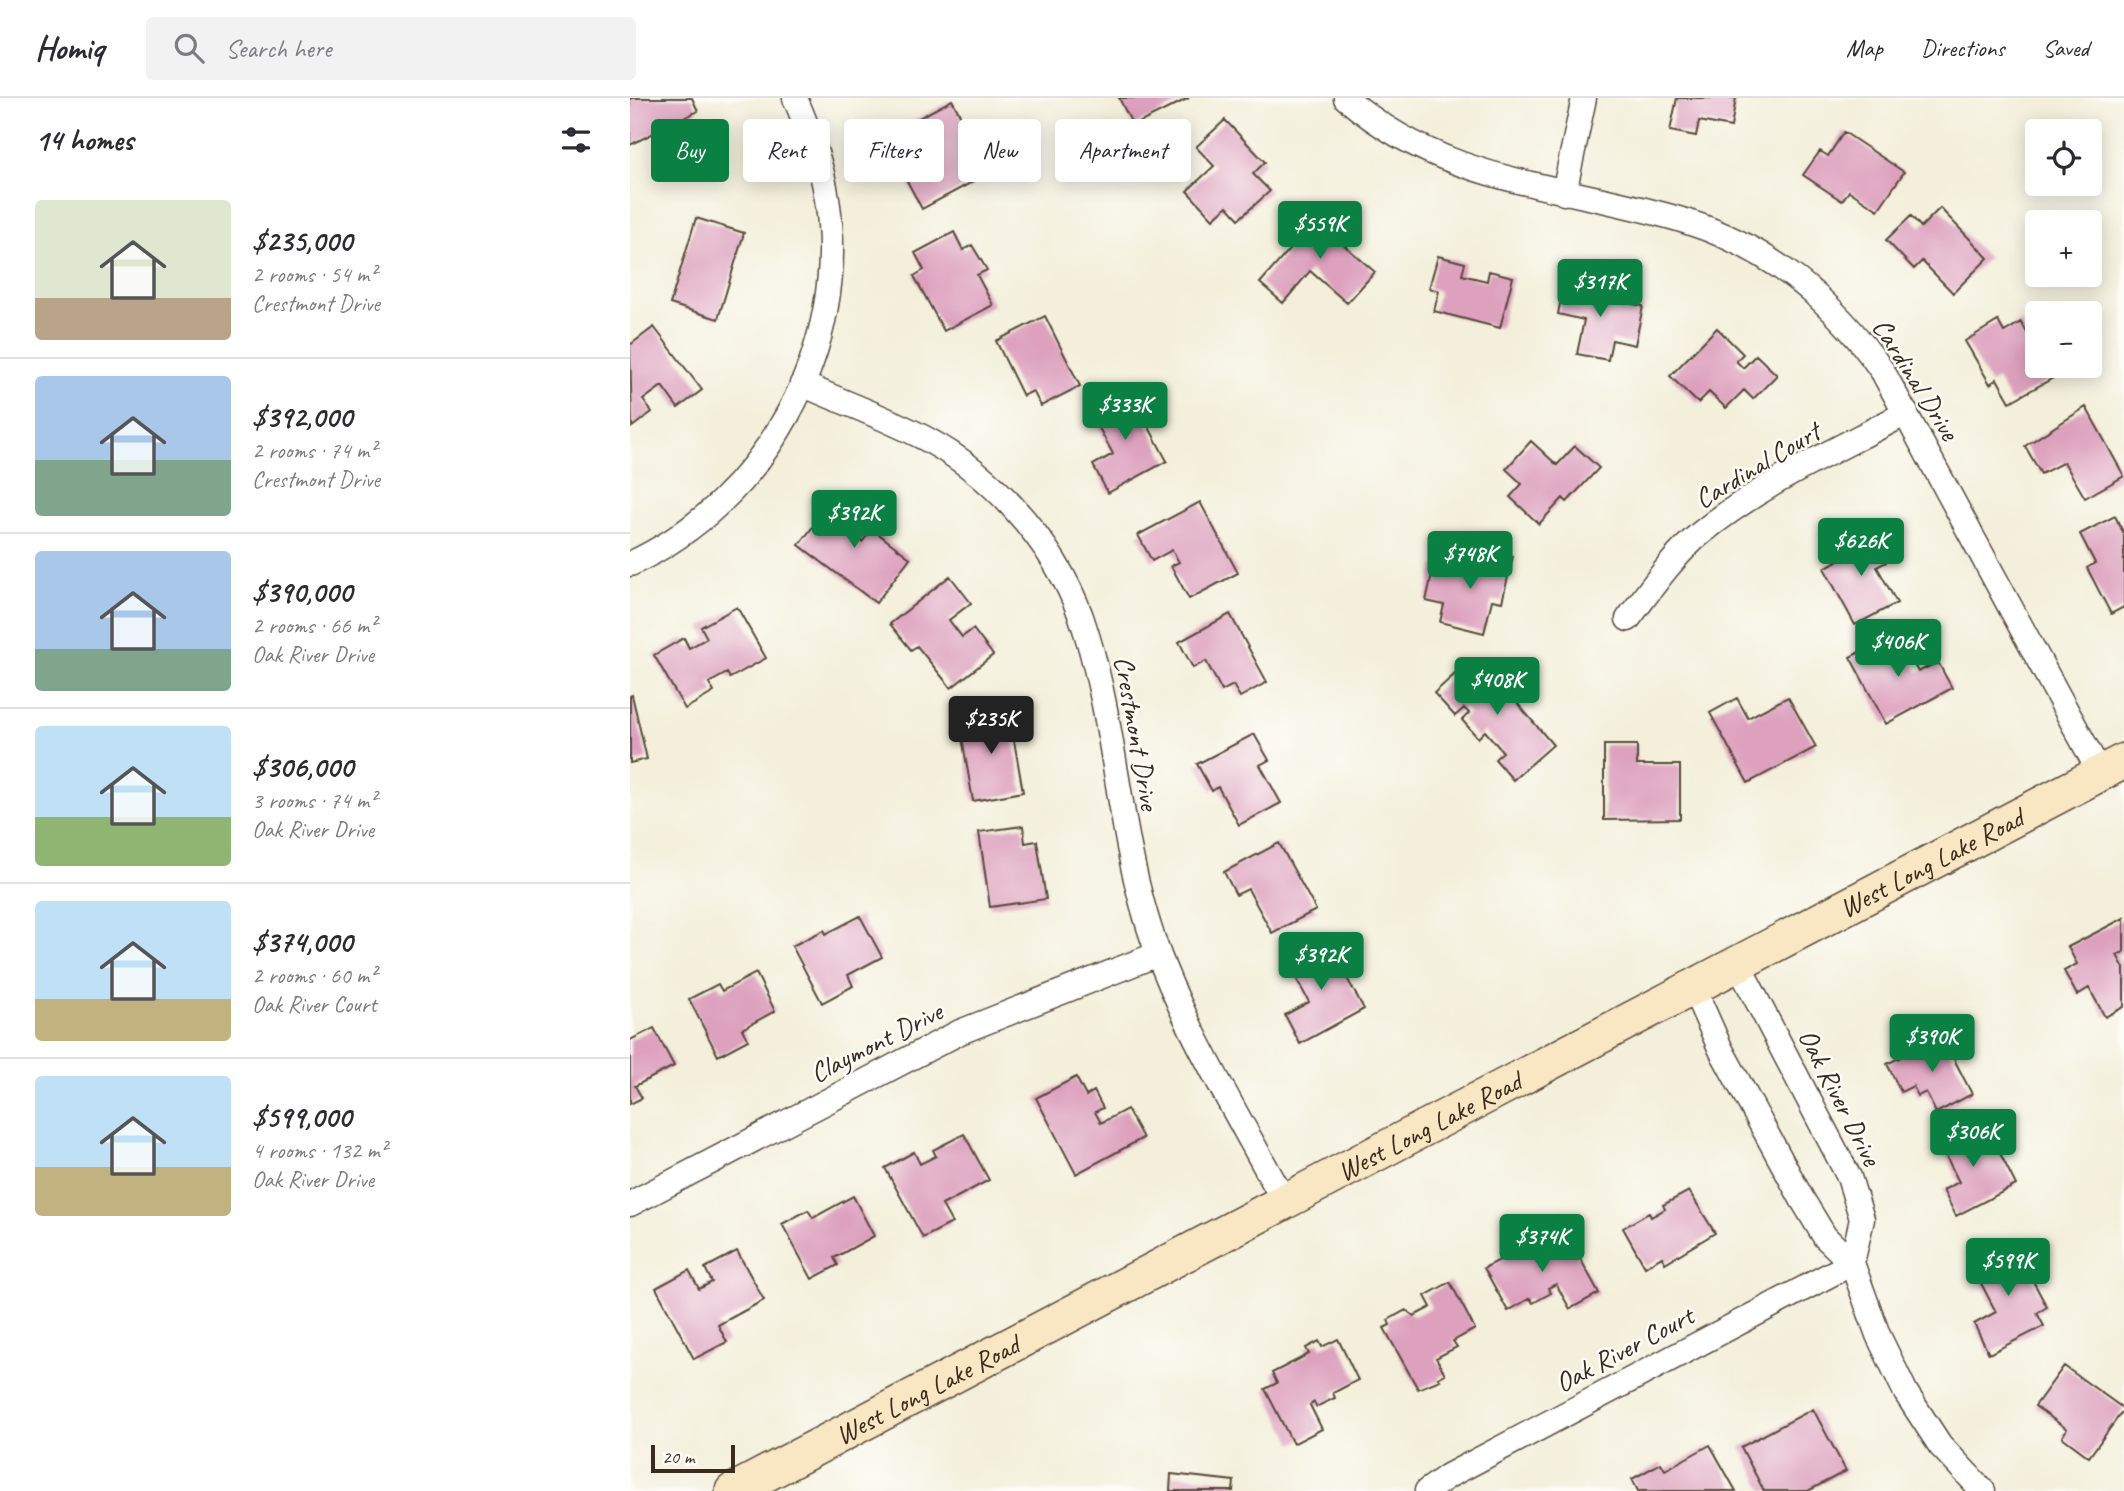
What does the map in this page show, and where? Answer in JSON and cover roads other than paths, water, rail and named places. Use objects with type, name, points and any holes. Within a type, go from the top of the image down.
[{"type":"main road","name":"West Long Lake Road","points":[[733,1491],[2112,767]]},
{"type":"street","points":[[630,564],[676,538],[738,484],[764,454],[802,384],[816,349],[824,316],[830,240],[828,202],[820,163],[795,98]]},
{"type":"street","name":"Cardinal Drive","points":[[1346,98],[1394,134],[1426,152],[1465,167],[1688,222],[1723,235],[1784,268],[1831,308],[1863,343],[1906,413],[2112,767]]},
{"type":"street","points":[[1564,192],[1584,98]]},
{"type":"street","name":"Crestmont Drive","points":[[802,384],[929,440],[963,462],[1022,518],[1047,552],[1069,590],[1086,630],[1104,710],[1125,834],[1158,954],[1178,999],[1285,1203]]},
{"type":"street","name":"Cardinal Court","points":[[1628,619],[1676,557],[1726,514],[1758,493],[1906,413]]},
{"type":"street","name":"Claymont Drive","points":[[630,1204],[960,1032],[1158,954]]},
{"type":"street","name":"Oak River Drive","points":[[1738,964],[1849,1177],[1862,1219],[1852,1263]]},
{"type":"street","points":[[1693,987],[1721,1050],[1802,1199],[1825,1237],[1852,1263],[1878,1335],[1906,1393],[1940,1445],[1983,1491]]},
{"type":"street","name":"Oak River Court","points":[[1427,1491],[1448,1476],[1852,1263]]}]
